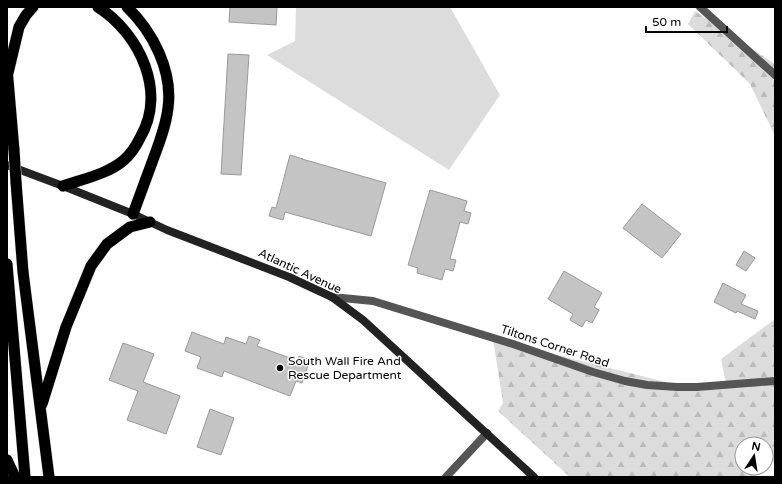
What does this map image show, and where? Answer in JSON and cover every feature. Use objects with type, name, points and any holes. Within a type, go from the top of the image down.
[{"type":"highway","points":[[8,73],[19,27],[33,7]]},
{"type":"highway","points":[[63,186],[108,170],[125,159],[137,145],[143,134],[150,112],[151,94],[147,72],[139,52],[126,31],[98,7]]},
{"type":"highway","points":[[127,7],[139,20],[157,48],[167,78],[168,92],[168,106],[164,126],[133,214]]},
{"type":"highway","points":[[7,68],[23,272],[49,477]]},
{"type":"highway","points":[[40,408],[66,328],[91,266],[107,244],[130,227],[150,222]]},
{"type":"highway","points":[[7,264],[25,477]]},
{"type":"highway","points":[[7,360],[13,334]]},
{"type":"highway","points":[[7,460],[15,477]]},
{"type":"main road","name":"Atlantic Avenue","points":[[7,165],[133,214],[167,230],[289,277],[332,297],[368,324],[534,477]]},
{"type":"street","points":[[700,7],[775,75]]},
{"type":"street","name":"Tiltons Corner Road","points":[[332,297],[374,301],[506,342],[593,372],[646,385],[697,387],[775,381]]},
{"type":"street","points":[[446,477],[486,433]]},
{"type":"green space","points":[[296,7],[450,7],[500,95],[449,170],[267,55],[295,41]]},
{"type":"green space","points":[[695,11],[775,64],[775,136],[750,84],[688,24]]},
{"type":"green space","points":[[775,319],[775,461],[774,462],[774,436],[734,436],[734,476],[756,476],[755,477],[570,477],[498,411],[503,403],[493,339],[686,387],[726,383],[721,359]]},
{"type":"building","points":[[230,7],[277,7],[276,25],[229,22]]},
{"type":"building","points":[[228,54],[249,55],[241,175],[221,174]]},
{"type":"building","points":[[290,155],[386,183],[371,236],[285,212],[283,220],[269,216],[272,207],[276,208]]},
{"type":"building","points":[[430,190],[467,201],[464,211],[471,213],[468,224],[460,222],[450,259],[456,260],[453,271],[445,269],[442,280],[417,273],[418,268],[408,265]]},
{"type":"building","points":[[642,204],[681,234],[662,258],[623,228]]},
{"type":"building","points":[[744,251],[755,258],[746,271],[736,265]]},
{"type":"building","points":[[564,271],[602,293],[594,307],[599,310],[592,323],[586,320],[582,327],[570,320],[573,314],[548,299]]},
{"type":"building","points":[[723,283],[746,295],[741,304],[758,311],[755,319],[737,311],[736,313],[714,302]]},
{"type":"building","points":[[192,332],[224,344],[226,337],[246,344],[249,336],[260,340],[257,346],[298,361],[299,356],[310,360],[302,383],[296,381],[290,396],[224,371],[222,377],[197,368],[201,357],[185,351]]},
{"type":"building","points":[[123,343],[154,354],[143,382],[180,396],[166,434],[127,420],[138,391],[109,380]]},
{"type":"building","points":[[210,409],[234,418],[221,455],[197,447]]},
{"type":"place","name":"South Wall Fire And Rescue Department","points":[[280,368]]}]
